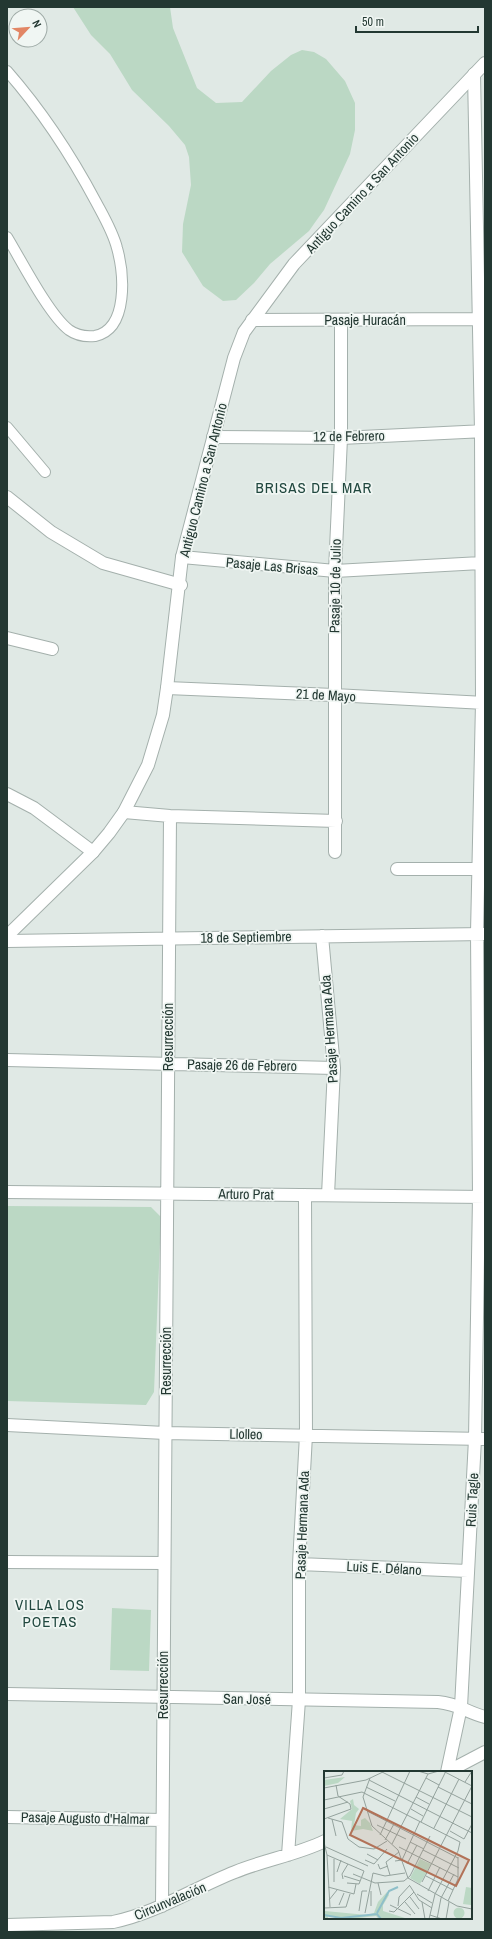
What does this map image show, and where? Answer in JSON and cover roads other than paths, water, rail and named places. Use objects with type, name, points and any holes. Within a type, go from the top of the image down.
[{"type":"street","name":"Antiguo Camino a San Antonio","points":[[7,936],[93,852],[124,812],[148,765],[161,721],[167,688],[181,585],[182,557],[234,358],[244,332],[294,264],[485,63]]},
{"type":"street","name":"Ruis Tagle","points":[[447,1771],[461,1706],[468,1571],[480,1439],[482,1197],[481,934],[479,869],[484,703],[481,563],[483,431],[478,319],[474,74]]},
{"type":"street","name":"Pasaje Huracán","points":[[252,320],[478,319]]},
{"type":"street","name":"Pasaje 10 de Julio","points":[[335,852],[335,571],[341,438],[341,320]]},
{"type":"street","name":"12 de Febrero","points":[[213,437],[341,438],[483,431]]},
{"type":"street","points":[[7,497],[51,532],[103,563],[181,585]]},
{"type":"street","name":"Pasaje Las Brisas","points":[[182,557],[335,571],[481,563]]},
{"type":"street","points":[[7,638],[52,649]]},
{"type":"street","name":"21 de Mayo","points":[[167,688],[484,703]]},
{"type":"street","points":[[7,794],[34,808],[93,852]]},
{"type":"street","points":[[124,812],[170,816],[336,821]]},
{"type":"street","name":"Resurrección","points":[[162,1906],[170,816]]},
{"type":"street","points":[[397,869],[479,869]]},
{"type":"street","name":"18 de Septiembre","points":[[7,941],[481,934]]},
{"type":"street","name":"Pasaje Hermana Ada","points":[[322,936],[334,1068],[328,1195]]},
{"type":"street","name":"Pasaje 26 de Febrero","points":[[7,1060],[334,1068]]},
{"type":"street","name":"Arturo Prat","points":[[7,1192],[482,1197]]},
{"type":"street","name":"Pasaje Hermana Ada","points":[[288,1855],[299,1700],[299,1564],[306,1435],[304,1195]]},
{"type":"street","name":"Llolleo","points":[[7,1425],[165,1433],[480,1439]]},
{"type":"street","points":[[7,1562],[164,1563]]},
{"type":"street","name":"Luis E. Délano","points":[[299,1564],[468,1571]]},
{"type":"street","name":"San José","points":[[7,1694],[438,1702],[461,1706],[474,1714],[485,1717]]},
{"type":"street","points":[[449,1771],[485,1752]]},
{"type":"street","name":"Pasaje Augusto d'Halmar","points":[[7,1817],[162,1820]]},
{"type":"street","name":"Circunvalación","points":[[7,1925],[113,1922],[129,1919],[162,1906],[235,1872],[324,1841]]},
{"type":"lane","points":[[7,71],[46,120],[67,150],[110,230],[117,247],[122,276],[119,314],[110,327],[104,332],[89,336],[82,336],[68,329],[56,318],[7,236]]},
{"type":"lane","points":[[7,427],[45,472]]},
{"type":"district","name":"BRISAS DEL MAR","points":[[314,487]]},
{"type":"district","name":"VILLA LOS POETAS","points":[[50,1612]]}]
